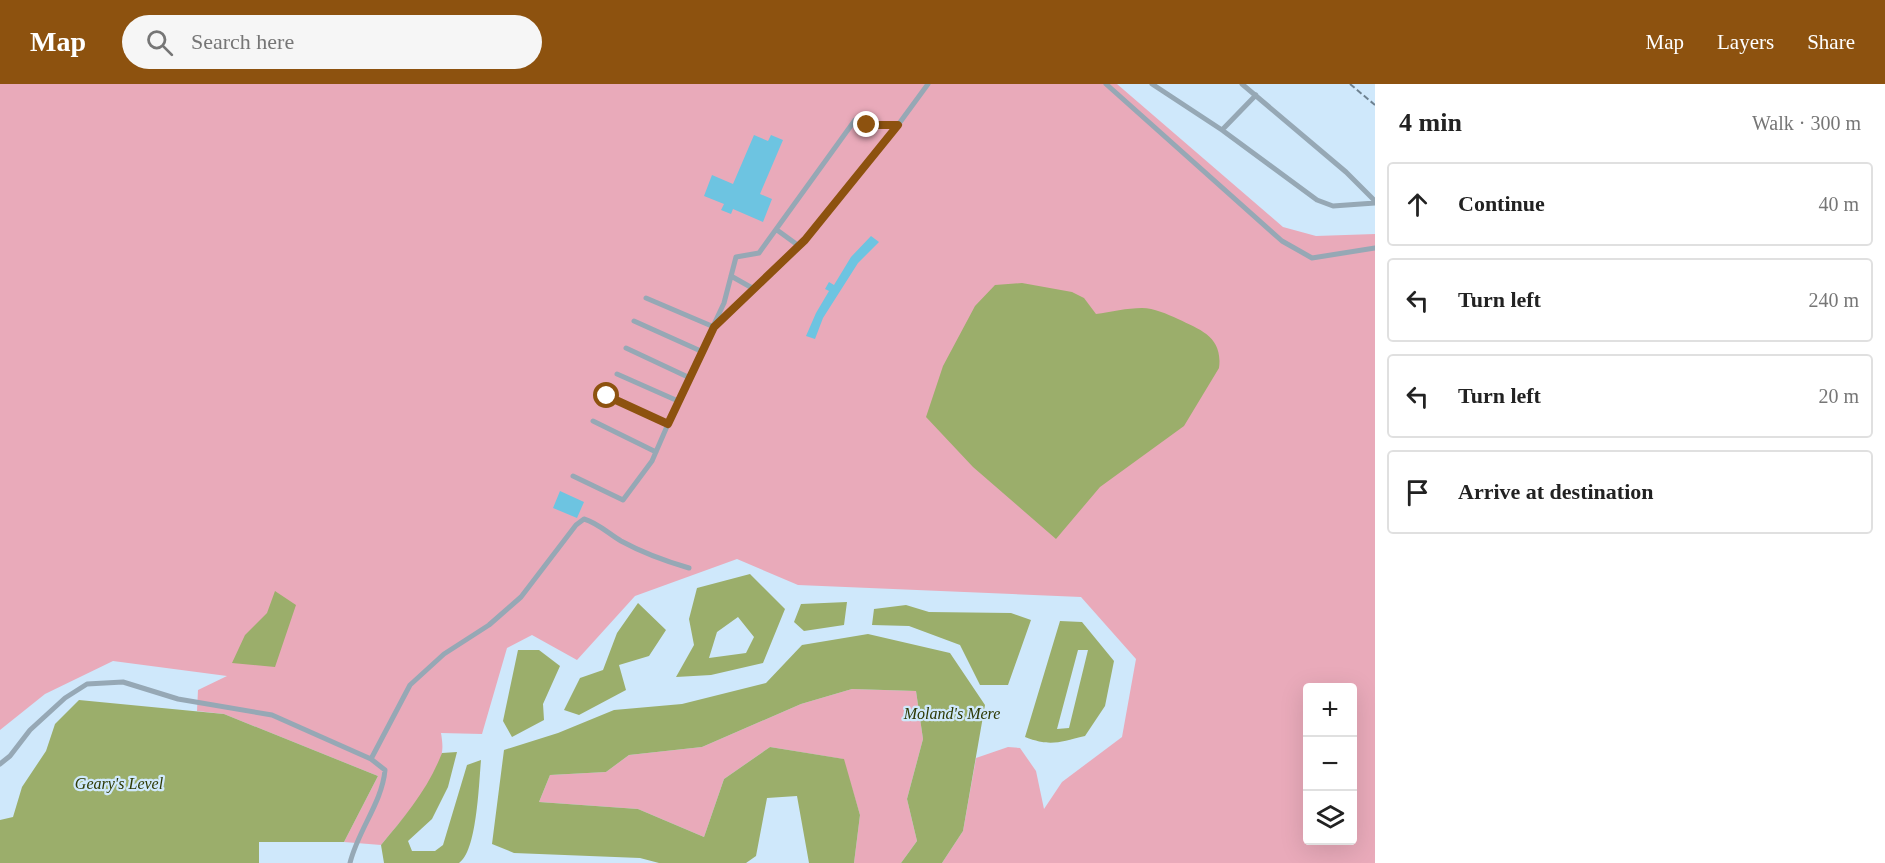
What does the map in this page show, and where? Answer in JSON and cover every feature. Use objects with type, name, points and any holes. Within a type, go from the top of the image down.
[{"type":"lane","points":[[714,327],[799,246],[898,125],[928,84]]},
{"type":"lane","points":[[1106,84],[1282,241],[1312,258],[1375,248]]},
{"type":"lane","points":[[1152,84],[1221,130],[1317,200],[1334,206],[1375,202]]},
{"type":"lane","points":[[1242,84],[1346,172],[1375,202]]},
{"type":"lane","points":[[1221,130],[1256,95]]},
{"type":"lane","points":[[573,476],[622,500],[652,461],[724,303],[736,257],[759,253],[855,120],[876,126],[898,125]]},
{"type":"lane","points":[[777,230],[799,246]]},
{"type":"lane","points":[[731,276],[754,289]]},
{"type":"lane","points":[[646,298],[714,327]]},
{"type":"lane","points":[[634,321],[703,352]]},
{"type":"lane","points":[[626,348],[690,378]]},
{"type":"lane","points":[[617,374],[678,401]]},
{"type":"lane","points":[[607,396],[668,424]]},
{"type":"lane","points":[[594,421],[656,452]]},
{"type":"lane","points":[[371,759],[410,685],[444,654],[489,625],[521,597],[576,525],[584,519],[591,521],[622,542],[656,558],[689,568]]},
{"type":"lane","points":[[0,764],[30,730],[65,698],[87,684],[123,682],[178,699],[272,715],[371,759],[386,770],[384,785],[353,849],[350,863]]},
{"type":"path","points":[[1350,84],[1375,105]]},
{"type":"shaded area","points":[[0,84],[1117,84],[1283,227],[1316,236],[1375,234],[1375,863],[942,863],[963,831],[976,758],[1008,747],[1020,748],[1036,771],[1044,809],[1062,782],[1122,737],[1136,659],[1081,597],[798,585],[737,559],[635,596],[577,660],[532,635],[507,648],[482,734],[441,733],[442,752],[434,775],[418,800],[381,845],[344,842],[378,776],[224,714],[197,711],[198,690],[227,676],[113,661],[45,694],[0,730]]},
{"type":"shaded area","points":[[852,689],[916,691],[923,739],[907,799],[917,841],[901,863],[854,863],[860,815],[843,759],[770,747],[724,779],[704,837],[638,809],[539,802],[550,775],[606,772],[629,755],[702,747],[801,704]]},
{"type":"water","points":[[1022,283],[1072,292],[1084,298],[1096,314],[1142,308],[1165,313],[1202,331],[1209,336],[1218,349],[1219,368],[1184,426],[1100,487],[1056,539],[973,467],[926,417],[943,366],[975,306],[995,285]]},
{"type":"water","points":[[750,574],[785,609],[763,663],[711,675],[676,677],[694,645],[689,619],[697,588]],"holes":[[[738,617],[754,637],[746,653],[709,658],[717,632]]]},
{"type":"water","points":[[275,591],[296,605],[275,667],[232,663],[245,635],[267,613]]},
{"type":"water","points":[[847,602],[844,625],[804,631],[794,622],[801,604]]},
{"type":"water","points":[[638,603],[666,630],[649,656],[619,665],[626,690],[579,715],[564,710],[580,678],[603,670],[617,633]]},
{"type":"water","points":[[906,605],[929,612],[1011,613],[1031,620],[1008,685],[980,685],[960,645],[909,626],[872,625],[874,609]]},
{"type":"water","points":[[1060,621],[1082,622],[1114,661],[1105,706],[1085,736],[1049,743],[1025,737]],"holes":[[[1078,650],[1088,650],[1069,728],[1057,729]]]},
{"type":"water","name":"Moland's Mere","points":[[868,634],[950,653],[985,705],[963,831],[942,863],[901,863],[917,841],[907,799],[923,739],[916,691],[852,689],[801,704],[702,747],[629,755],[606,772],[550,775],[539,802],[638,809],[704,837],[724,779],[770,747],[844,759],[860,815],[854,863],[809,863],[797,796],[767,798],[756,856],[746,863],[659,863],[640,858],[514,853],[492,844],[504,750],[558,733],[614,710],[682,704],[766,683],[802,645]]},
{"type":"water","points":[[518,650],[539,650],[560,666],[543,704],[544,720],[512,737],[503,721]]},
{"type":"water","name":"Geary's Level","points":[[79,700],[224,714],[378,776],[344,842],[259,842],[259,863],[0,863],[0,820],[13,817],[22,787],[46,751],[55,724]]},
{"type":"water","points":[[457,752],[448,787],[432,819],[408,841],[412,851],[435,851],[443,845],[467,765],[481,760],[476,816],[470,845],[465,856],[459,863],[384,863],[381,845],[423,790],[442,753]]},
{"type":"building","points":[[754,135],[768,141],[771,135],[783,140],[760,194],[772,199],[763,222],[733,209],[731,214],[721,210],[724,204],[704,196],[712,175],[733,184]]},
{"type":"building","points":[[871,236],[879,242],[858,263],[823,318],[815,339],[806,336],[829,291],[825,289],[829,282],[834,285],[851,257]]},
{"type":"building","points":[[560,491],[584,502],[577,518],[553,508]]},
{"type":"route","points":[[607,396],[668,424],[714,327],[805,240],[898,125],[867,125]]}]
